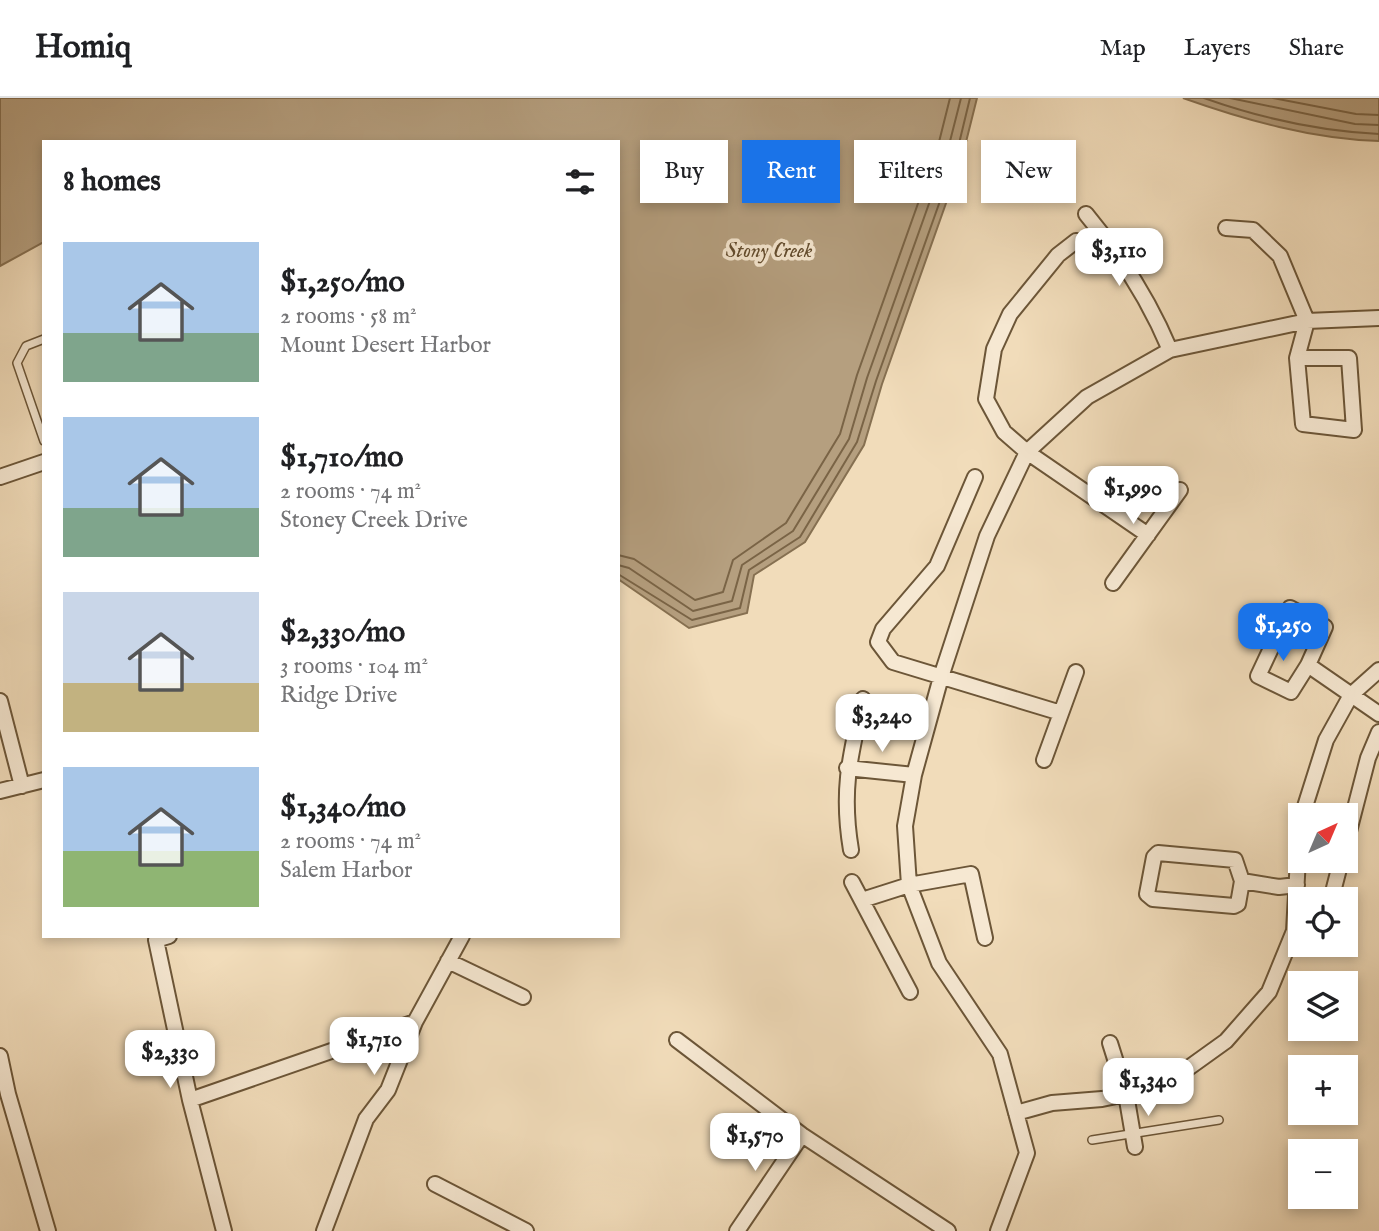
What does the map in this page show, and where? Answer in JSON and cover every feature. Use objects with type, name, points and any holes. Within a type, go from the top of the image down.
[{"type":"street","points":[[1086,214],[1114,247],[1154,313],[1170,350]]},
{"type":"street","points":[[1226,228],[1253,230],[1280,256],[1307,321],[1297,358],[1303,424],[1354,430],[1349,358],[1297,358]]},
{"type":"street","points":[[1076,241],[1058,255],[1010,314],[994,349],[986,399],[1004,432],[1027,452],[1148,535]]},
{"type":"street","points":[[998,1231],[1027,1153],[1000,1054],[939,963],[909,885],[905,826],[914,775],[941,677],[987,536],[1027,452],[1087,397],[1170,350],[1307,321],[1379,318]]},
{"type":"street","points":[[0,477],[42,463]]},
{"type":"street","points":[[975,477],[937,566],[883,629],[878,642],[893,662],[1061,713]]},
{"type":"street","points":[[1113,583],[1181,490]]},
{"type":"street","points":[[1290,608],[1325,627],[1308,665],[1291,692],[1258,676],[1290,608]]},
{"type":"street","points":[[1308,665],[1379,714]]},
{"type":"street","points":[[1306,803],[1326,740],[1351,695],[1379,670]]},
{"type":"street","points":[[1044,761],[1076,672]]},
{"type":"street","points":[[852,850],[845,810],[847,768],[863,699]]},
{"type":"street","points":[[0,701],[22,786]]},
{"type":"street","points":[[1356,803],[1368,758],[1379,732]]},
{"type":"street","points":[[847,768],[914,775]]},
{"type":"street","points":[[0,791],[42,781]]},
{"type":"street","points":[[1158,853],[1235,860],[1242,881],[1238,904],[1234,906],[1153,899],[1147,894],[1154,857],[1158,853]]},
{"type":"street","points":[[1016,1113],[1052,1103],[1102,1100],[1126,1094],[1187,1069],[1226,1041],[1269,992],[1294,931],[1298,873]]},
{"type":"street","points":[[862,900],[909,885],[971,874],[985,938]]},
{"type":"street","points":[[1242,881],[1279,887],[1297,885]]},
{"type":"street","points":[[852,882],[910,992]]},
{"type":"street","points":[[162,938],[190,1100],[224,1231]]},
{"type":"street","points":[[324,1231],[366,1119],[388,1090],[415,1021],[461,938]]},
{"type":"street","points":[[448,961],[523,997]]},
{"type":"street","points":[[190,1100],[415,1021]]},
{"type":"street","points":[[677,1040],[802,1135],[948,1231]]},
{"type":"street","points":[[1110,1043],[1126,1094],[1134,1140]]},
{"type":"street","points":[[0,1056],[8,1094],[48,1231]]},
{"type":"street","points":[[737,1231],[802,1135]]},
{"type":"street","points":[[435,1184],[526,1231]]},
{"type":"lane","points":[[42,340],[26,346],[17,363],[42,435]]},
{"type":"lane","points":[[1092,1140],[1134,1140],[1219,1120]]},
{"type":"water","name":"Stony Creek","points":[[0,98],[977,98],[966,140],[854,140],[854,203],[946,203],[882,384],[864,445],[805,542],[754,575],[747,613],[689,628],[620,580],[620,140],[42,140],[42,243],[0,266]]},
{"type":"water","points":[[1183,98],[1379,98],[1379,141],[1329,137],[1279,127]]}]
